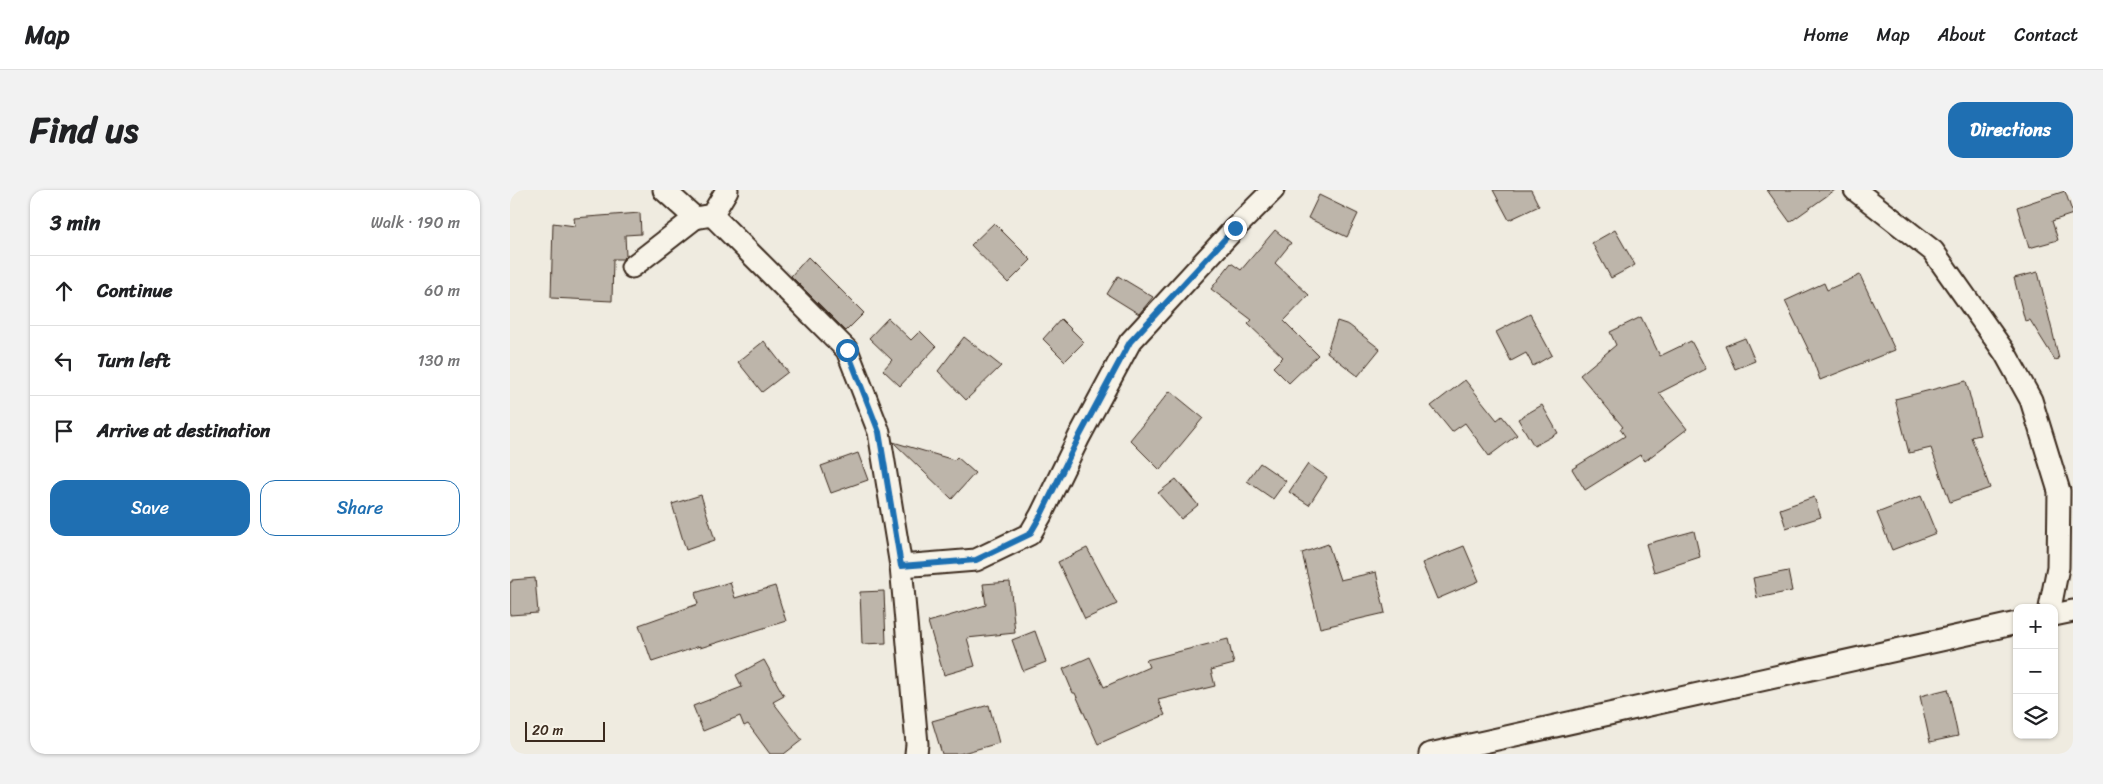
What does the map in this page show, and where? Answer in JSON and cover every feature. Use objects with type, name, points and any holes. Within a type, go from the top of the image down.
[{"type":"street","points":[[664,190],[703,217],[847,350],[879,432],[901,566],[918,744],[916,754]]},
{"type":"street","points":[[632,267],[703,217],[727,190]]},
{"type":"street","points":[[901,566],[976,560],[1030,534],[1130,342],[1273,190]]},
{"type":"street","points":[[1855,190],[1933,251],[2005,352],[2031,400],[2060,491],[2058,567],[2051,604]]},
{"type":"street","points":[[2058,614],[2073,611]]},
{"type":"street","points":[[1430,754],[2013,624]]},
{"type":"building","points":[[1493,190],[1531,190],[1539,206],[1509,220]]},
{"type":"building","points":[[1767,190],[1835,190],[1790,222]]},
{"type":"building","points":[[2065,191],[2073,214],[2052,221],[2058,240],[2029,248],[2017,207]]},
{"type":"building","points":[[1319,195],[1358,214],[1347,237],[1308,218]]},
{"type":"building","points":[[640,213],[641,234],[625,235],[626,256],[623,259],[613,259],[612,301],[551,298],[553,223],[575,226],[574,218]]},
{"type":"building","points":[[994,223],[1031,260],[1008,283],[971,245]]},
{"type":"building","points":[[1275,230],[1291,243],[1275,263],[1309,295],[1284,321],[1318,355],[1289,383],[1273,367],[1283,357],[1248,324],[1252,320],[1211,289],[1231,263],[1241,270]]},
{"type":"building","points":[[1615,230],[1635,265],[1611,278],[1592,243]]},
{"type":"building","points":[[808,257],[864,313],[846,331],[791,276]]},
{"type":"building","points":[[2038,272],[2059,359],[2055,360],[2030,320],[2025,321],[2014,278]]},
{"type":"building","points":[[1860,275],[1895,350],[1820,380],[1811,355],[1785,301],[1824,283],[1827,290]]},
{"type":"building","points":[[1118,276],[1153,297],[1139,314],[1107,294]]},
{"type":"building","points":[[1530,314],[1552,355],[1533,366],[1526,353],[1511,361],[1496,332]]},
{"type":"building","points":[[1641,317],[1660,356],[1691,341],[1706,369],[1659,393],[1687,429],[1645,461],[1640,455],[1585,490],[1572,469],[1625,436],[1620,429],[1623,427],[1580,375],[1616,345],[1610,332]]},
{"type":"building","points":[[888,318],[911,340],[920,331],[936,347],[900,386],[883,370],[892,360],[869,338]]},
{"type":"building","points":[[1061,319],[1084,342],[1065,361],[1043,339]]},
{"type":"building","points":[[1337,321],[1349,325],[1380,349],[1358,376],[1327,352]]},
{"type":"building","points":[[964,337],[1001,366],[966,400],[938,371]]},
{"type":"building","points":[[1745,338],[1755,361],[1735,369],[1725,346]]},
{"type":"building","points":[[764,341],[788,372],[762,392],[738,362]]},
{"type":"building","points":[[1465,380],[1497,420],[1502,416],[1517,435],[1489,456],[1465,423],[1452,432],[1431,406]]},
{"type":"building","points":[[1966,381],[1980,435],[1971,437],[1990,488],[1950,502],[1931,448],[1909,453],[1895,399]]},
{"type":"building","points":[[1170,391],[1203,418],[1160,470],[1130,440]]},
{"type":"building","points":[[1542,405],[1558,433],[1534,446],[1518,419]]},
{"type":"building","points":[[893,442],[954,460],[957,457],[975,473],[952,499]]},
{"type":"building","points":[[858,453],[868,480],[831,493],[821,466]]},
{"type":"building","points":[[1260,463],[1286,481],[1273,499],[1247,481]]},
{"type":"building","points":[[1308,464],[1327,477],[1309,505],[1289,492]]},
{"type":"building","points":[[1176,479],[1198,505],[1181,519],[1158,493]]},
{"type":"building","points":[[701,495],[715,540],[686,550],[672,504]]},
{"type":"building","points":[[1921,496],[1936,533],[1892,550],[1877,513]]},
{"type":"building","points":[[1814,497],[1821,517],[1786,528],[1780,509]]},
{"type":"building","points":[[1694,531],[1700,557],[1654,572],[1646,544]]},
{"type":"building","points":[[1328,544],[1340,580],[1376,572],[1385,613],[1320,628],[1302,553]]},
{"type":"building","points":[[1464,546],[1479,581],[1437,599],[1422,563]]},
{"type":"building","points":[[1087,548],[1117,604],[1085,619],[1058,562]]},
{"type":"building","points":[[1788,571],[1792,591],[1757,598],[1753,578]]},
{"type":"building","points":[[535,578],[538,613],[510,615],[510,582],[512,580]]},
{"type":"building","points":[[730,582],[735,598],[775,586],[786,621],[652,662],[639,625],[698,604],[695,593]]},
{"type":"building","points":[[1010,582],[1015,633],[967,638],[975,666],[944,675],[928,622],[986,605],[983,584]]},
{"type":"building","points":[[884,591],[886,643],[862,644],[860,592]]},
{"type":"building","points":[[1035,631],[1046,662],[1023,671],[1012,640]]},
{"type":"building","points":[[1228,639],[1234,664],[1211,670],[1215,686],[1158,700],[1165,715],[1098,744],[1063,669],[1090,657],[1104,687],[1149,667],[1146,660]]},
{"type":"building","points":[[764,660],[784,696],[773,702],[802,740],[784,754],[770,754],[748,724],[744,726],[740,716],[703,731],[693,706],[742,687],[736,675]]},
{"type":"building","points":[[1948,689],[1958,736],[1930,742],[1920,696]]},
{"type":"building","points":[[989,705],[999,743],[959,754],[942,754],[932,721]]},
{"type":"route","points":[[847,350],[879,432],[901,566],[976,560],[1030,534],[1130,342],[1235,228]]}]
